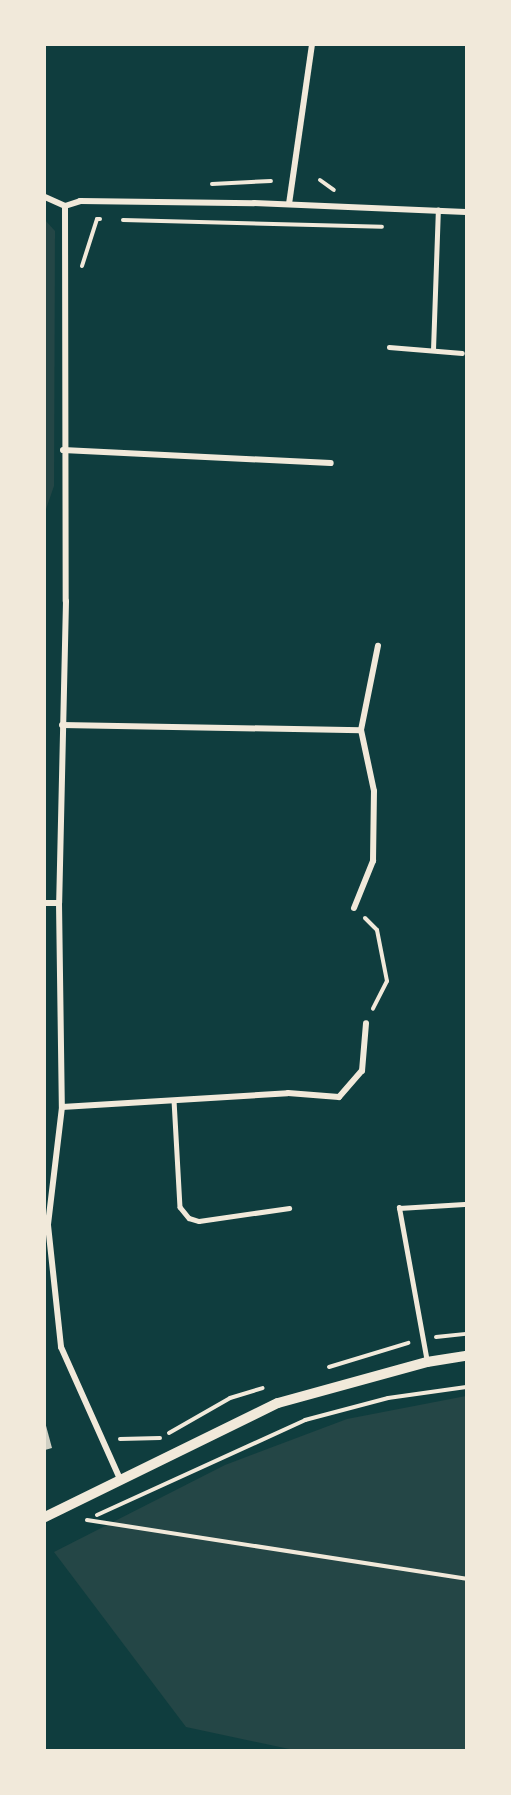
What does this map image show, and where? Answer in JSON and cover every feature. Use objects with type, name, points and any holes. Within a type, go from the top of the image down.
[{"type":"street","points":[[289,204],[312,45]]},
{"type":"street","points":[[45,197],[65,206],[80,201],[289,204],[466,212]]},
{"type":"street","points":[[65,206],[63,450],[66,601],[59,903],[62,1107],[47,1225],[61,1347],[121,1482]]},
{"type":"street","points":[[63,450],[331,464]]},
{"type":"street","points":[[354,908],[373,861],[374,791],[361,730],[378,646]]},
{"type":"street","points":[[62,725],[361,730]]},
{"type":"street","points":[[45,903],[59,903]]},
{"type":"street","points":[[62,1107],[288,1093],[339,1097],[362,1071],[366,1023]]},
{"type":"street","points":[[45,1517],[121,1482],[278,1403],[427,1362],[466,1356]]},
{"type":"lane","points":[[433,350],[438,210]]},
{"type":"lane","points":[[389,347],[462,353]]},
{"type":"lane","points":[[174,1100],[180,1207],[189,1218],[199,1221],[289,1208]]},
{"type":"lane","points":[[427,1362],[399,1208],[464,1204]]},
{"type":"path","points":[[81,271],[97,219],[108,220]]},
{"type":"path","points":[[120,220],[391,227]]},
{"type":"path","points":[[354,908],[377,930],[387,981],[366,1023]]},
{"type":"path","points":[[321,1370],[423,1338],[466,1334]]},
{"type":"path","points":[[76,1524],[305,1420],[388,1398],[466,1387]]},
{"type":"path","points":[[111,1431],[117,1439],[158,1440],[230,1398],[264,1388]]},
{"type":"path","points":[[87,1520],[466,1579]]},
{"type":"shaded area","points":[[45,220],[55,231],[54,486],[45,512]]},
{"type":"shaded area","points":[[466,1396],[466,1750],[294,1750],[186,1727],[54,1552],[225,1465],[347,1419]]},
{"type":"building","points":[[45,1422],[52,1448],[45,1450]]}]
